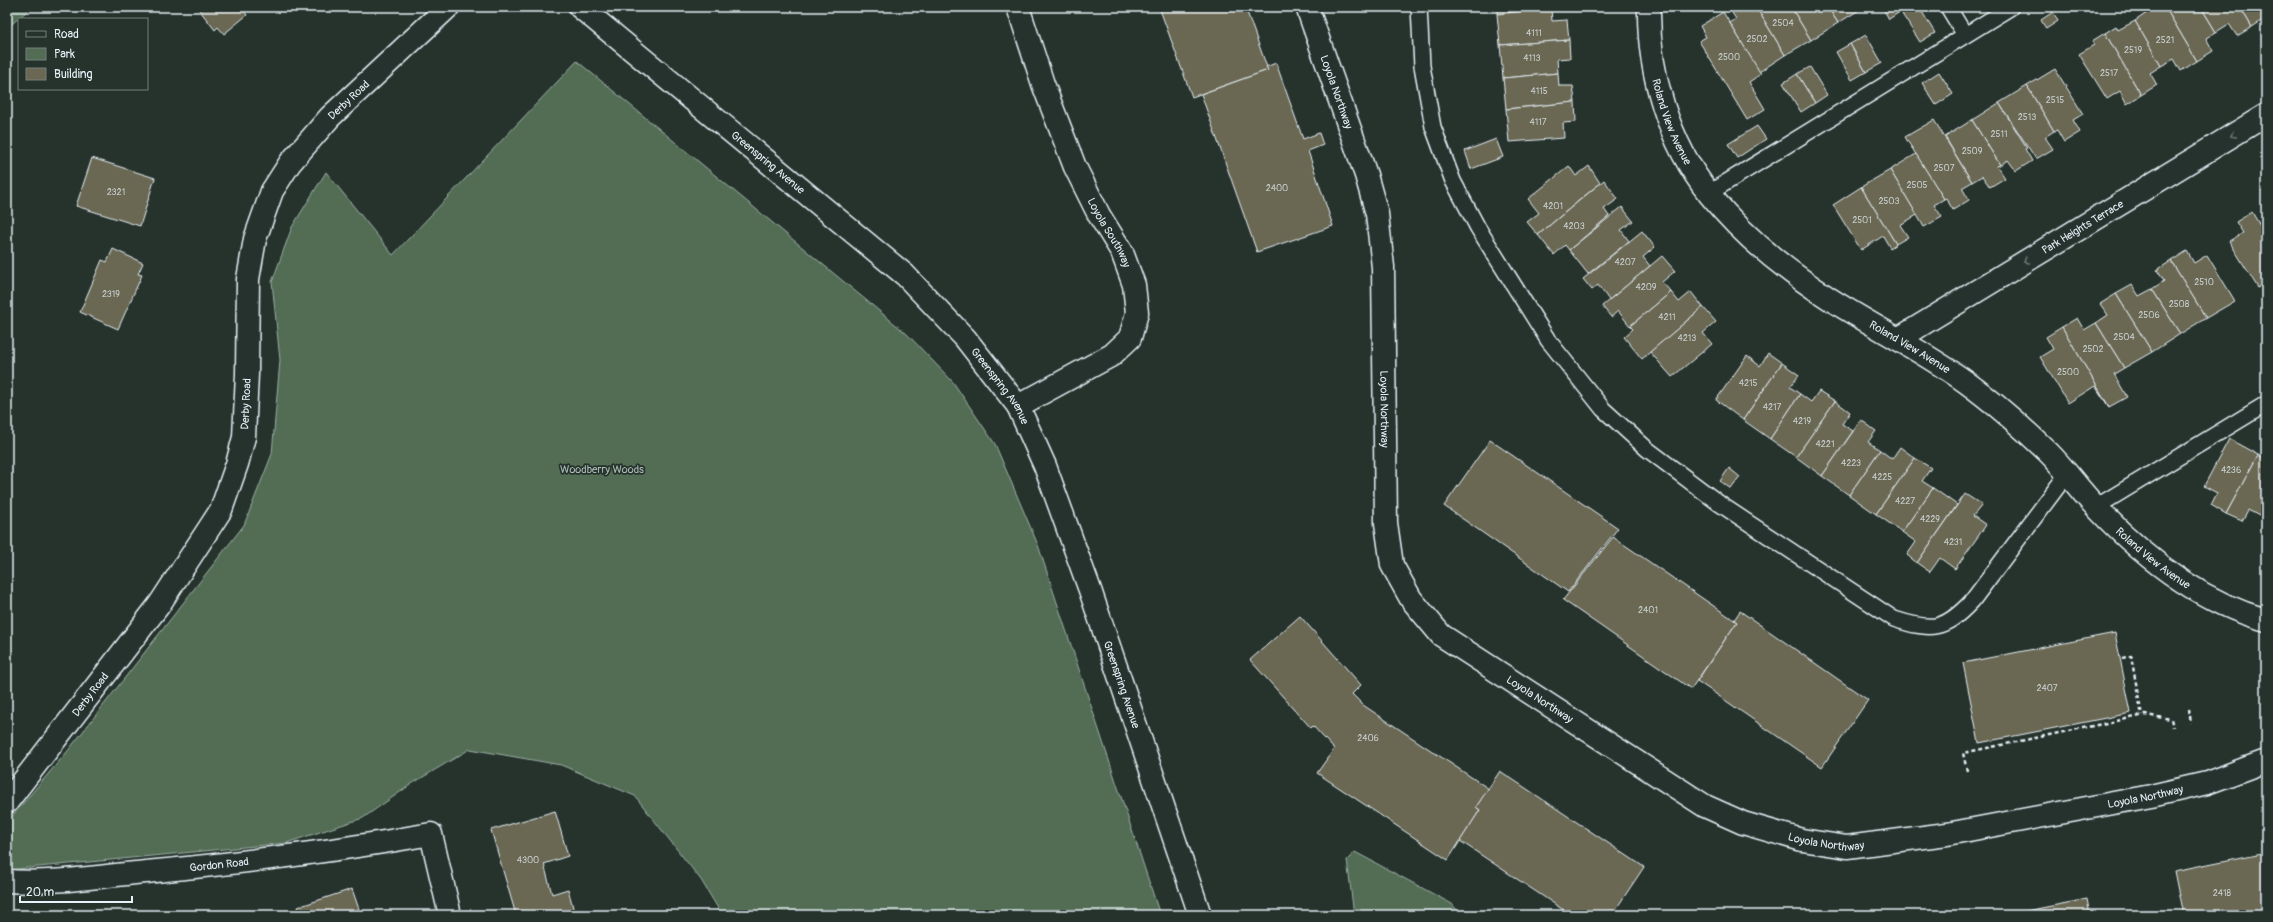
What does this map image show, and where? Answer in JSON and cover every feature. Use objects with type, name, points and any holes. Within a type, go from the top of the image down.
[{"type":"street","name":"Derby Road","points":[[7,802],[159,605],[221,510],[237,464],[244,437],[247,374],[248,279],[255,239],[272,191],[290,163],[330,117],[448,7]]},
{"type":"street","name":"Greenspring Avenue","points":[[580,7],[905,275],[965,338],[1018,406],[1045,466],[1087,583],[1200,915]]},
{"type":"street","name":"Loyola Southway","points":[[1018,7],[1043,84],[1075,167],[1099,215],[1122,252],[1134,285],[1137,313],[1130,338],[1112,355],[1018,406]]},
{"type":"street","name":"Loyola Northway","points":[[1307,7],[1366,175],[1377,214],[1383,267],[1386,523],[1392,565],[1411,599],[1441,635],[1705,806],[1743,823],[1802,840],[1847,846],[1947,834],[2151,796],[2206,783],[2266,761]]},
{"type":"street","name":"Roland View Avenue","points":[[1649,7],[1649,28],[1655,74],[1667,118],[1684,153],[1709,194],[1745,234],[1786,270],[1830,300],[1898,339],[1965,382],[2011,418],[2050,454],[2096,507],[2136,548],[2175,576],[2213,600],[2266,620]]},
{"type":"street","name":"Park Heights Terrace","points":[[1898,339],[2266,115]]},
{"type":"street","name":"Gordon Road","points":[[7,881],[54,880],[186,868],[335,851],[431,834],[450,915]]},
{"type":"lane","points":[[1418,7],[1422,66],[1434,127],[1453,181],[1478,228],[1548,340],[1603,410],[1647,449],[1720,504],[1894,619],[1920,627],[1942,625],[1956,618],[1972,601],[2067,474]]},
{"type":"lane","points":[[1948,7],[1965,35]]},
{"type":"lane","points":[[1709,194],[2011,7]]},
{"type":"lane","points":[[2096,507],[2266,404]]},
{"type":"path","points":[[2122,658],[2131,656],[2142,716]]},
{"type":"path","points":[[2188,709],[2192,723]]},
{"type":"path","points":[[1967,770],[1963,754],[2142,716],[2171,719],[2173,727]]},
{"type":"green space","points":[[7,7],[32,7],[18,18],[7,28]]},
{"type":"green space","name":"Woodberry Woods","points":[[577,61],[907,334],[953,382],[995,444],[1038,545],[1160,915],[722,915],[701,880],[635,796],[561,765],[470,749],[413,783],[363,818],[286,843],[7,870],[7,822],[67,752],[244,525],[272,454],[280,360],[272,282],[292,227],[326,172],[393,255]]},
{"type":"green space","points":[[1355,852],[1452,904],[1461,915],[1354,915],[1347,860]]},
{"type":"building","points":[[197,7],[241,7],[247,15],[224,34],[218,27],[215,30]]},
{"type":"building","points":[[1159,7],[1262,7],[1247,12],[1268,70],[1192,97]]},
{"type":"building","points":[[1497,7],[1551,7],[1551,8],[1497,14]]},
{"type":"building","points":[[1756,7],[1791,7],[1811,40],[1785,55]]},
{"type":"building","points":[[1756,7],[1785,55],[1759,72],[1730,23],[1736,19],[1729,8]]},
{"type":"building","points":[[1791,7],[1828,7],[1838,23],[1811,40]]},
{"type":"building","points":[[1828,7],[1864,7],[1838,23]]},
{"type":"building","points":[[1882,7],[1898,7],[1901,11],[1889,19]]},
{"type":"building","points":[[1914,7],[1919,7],[1935,33],[1920,42],[1902,14]]},
{"type":"building","points":[[2149,7],[2165,7],[2197,61],[2181,71],[2174,59],[2161,66],[2135,21],[2151,10]]},
{"type":"building","points":[[2165,7],[2201,7],[2216,32],[2206,38],[2213,51],[2197,61]]},
{"type":"building","points":[[2201,7],[2240,7],[2252,27],[2237,36],[2229,24],[2216,32]]},
{"type":"building","points":[[2240,7],[2260,7],[2266,18],[2252,27]]},
{"type":"building","points":[[1551,8],[1552,21],[1567,20],[1569,40],[1500,45],[1497,14]]},
{"type":"building","points":[[1723,12],[1761,74],[1749,82],[1765,109],[1747,120],[1699,41],[1706,37],[1700,26]]},
{"type":"building","points":[[2053,12],[2058,21],[2046,29],[2041,20]]},
{"type":"building","points":[[2135,21],[2161,66],[2150,73],[2157,85],[2141,95],[2105,33],[2116,26],[2118,30]]},
{"type":"building","points":[[2105,33],[2141,95],[2127,104],[2120,91],[2107,99],[2079,54],[2094,45],[2092,41]]},
{"type":"building","points":[[1866,35],[1882,63],[1866,72],[1850,44]]},
{"type":"building","points":[[1569,40],[1570,58],[1557,59],[1558,73],[1503,78],[1500,45]]},
{"type":"building","points":[[1850,44],[1866,72],[1852,80],[1836,52]]},
{"type":"building","points":[[1276,63],[1303,139],[1319,133],[1323,145],[1308,151],[1333,226],[1257,252],[1201,94],[1268,70],[1266,67]]},
{"type":"building","points":[[1810,67],[1827,95],[1815,103],[1797,74]]},
{"type":"building","points":[[2055,69],[2083,114],[2073,120],[2080,132],[2064,142],[2057,130],[2054,131],[2027,86]]},
{"type":"building","points":[[1939,72],[1953,94],[1936,105],[1922,83]]},
{"type":"building","points":[[1558,73],[1559,86],[1573,86],[1575,102],[1506,109],[1503,78]]},
{"type":"building","points":[[1797,74],[1815,103],[1801,112],[1783,83]]},
{"type":"building","points":[[2027,86],[2054,131],[2045,137],[2053,149],[2036,159],[1999,103]]},
{"type":"building","points":[[1575,102],[1576,122],[1563,123],[1564,138],[1509,142],[1506,109]]},
{"type":"building","points":[[1999,103],[2027,148],[2025,149],[2032,161],[2016,171],[2008,160],[2000,165],[1972,120]]},
{"type":"building","points":[[1934,120],[1972,182],[1962,188],[1969,200],[1953,210],[1946,198],[1944,199],[1905,137]]},
{"type":"building","points":[[1972,120],[2000,165],[1997,166],[2005,178],[1990,187],[1982,176],[1972,182],[1945,137]]},
{"type":"building","points":[[1757,126],[1766,139],[1737,158],[1728,144]]},
{"type":"building","points":[[1496,139],[1503,157],[1471,169],[1465,151]]},
{"type":"building","points":[[1916,154],[1944,199],[1934,205],[1942,217],[1924,227],[1890,170]]},
{"type":"building","points":[[92,158],[155,178],[140,226],[76,206]]},
{"type":"building","points":[[1569,166],[1576,176],[1589,166],[1600,183],[1538,235],[1527,222],[1539,213],[1528,199]]},
{"type":"building","points":[[1890,170],[1917,215],[1900,225],[1908,237],[1896,244],[1861,187]]},
{"type":"building","points":[[1604,180],[1618,199],[1604,209],[1609,216],[1569,250],[1565,245],[1554,255],[1538,235]]},
{"type":"building","points":[[1861,187],[1896,244],[1890,248],[1883,236],[1861,250],[1833,205]]},
{"type":"building","points":[[1622,207],[1633,221],[1621,230],[1629,241],[1588,274],[1569,250]]},
{"type":"building","points":[[2252,212],[2266,236],[2266,283],[2258,288],[2229,241],[2243,233],[2236,222]]},
{"type":"building","points":[[2266,219],[2266,236],[2259,223]]},
{"type":"building","points":[[1642,231],[1655,247],[1643,257],[1650,266],[1609,300],[1598,285],[1592,290],[1583,279]]},
{"type":"building","points":[[113,249],[143,263],[138,274],[142,275],[118,329],[80,312],[102,260],[107,262]]},
{"type":"building","points":[[2187,251],[2194,263],[2207,255],[2235,301],[2206,318],[2171,261]]},
{"type":"building","points":[[1662,256],[1675,271],[1662,282],[1671,292],[1630,326],[1618,311],[1611,317],[1602,306]]},
{"type":"building","points":[[2171,261],[2206,318],[2180,334],[2152,289],[2164,281],[2157,270]]},
{"type":"building","points":[[2132,285],[2139,296],[2152,289],[2180,334],[2152,352],[2116,294]]},
{"type":"building","points":[[1671,292],[1679,302],[1691,292],[1703,307],[1642,359],[1624,337],[1633,329],[1630,326]]},
{"type":"building","points":[[2116,294],[2152,352],[2124,368],[2096,323],[2108,315],[2100,304]]},
{"type":"building","points":[[1703,307],[1716,322],[1703,333],[1712,344],[1672,377],[1650,352]]},
{"type":"building","points":[[2077,318],[2084,330],[2096,323],[2124,368],[2114,374],[2127,397],[2109,407],[2062,327]]},
{"type":"building","points":[[2062,327],[2109,407],[2095,386],[2068,403],[2040,357],[2053,349],[2046,337]]},
{"type":"building","points":[[1768,353],[1782,363],[1743,420],[1716,400],[1747,356],[1760,366]]},
{"type":"building","points":[[1782,363],[1799,375],[1790,387],[1800,394],[1770,439],[1743,420]]},
{"type":"building","points":[[1819,391],[1835,401],[1796,457],[1770,439],[1800,394],[1811,402]]},
{"type":"building","points":[[1835,401],[1850,412],[1842,424],[1853,431],[1822,476],[1796,457]]},
{"type":"building","points":[[1861,420],[1876,431],[1868,442],[1880,450],[1849,495],[1822,476]]},
{"type":"building","points":[[2229,439],[2258,455],[2226,514],[2211,505],[2217,493],[2204,486]]},
{"type":"building","points":[[1490,440],[1618,528],[1568,592],[1444,506]]},
{"type":"building","points":[[1900,447],[1915,458],[1876,514],[1849,495],[1880,450],[1892,459]]},
{"type":"building","points":[[2258,455],[2266,459],[2266,512],[2263,518],[2248,510],[2242,521],[2226,514]]},
{"type":"building","points":[[1915,458],[1931,468],[1922,481],[1933,488],[1902,532],[1876,514]]},
{"type":"building","points":[[1729,468],[1740,477],[1731,489],[1720,481]]},
{"type":"building","points":[[1933,488],[1957,505],[1917,563],[1907,555],[1916,542],[1902,532]]},
{"type":"building","points":[[1965,494],[1982,505],[1973,516],[1986,525],[1955,569],[1940,558],[1930,572],[1917,563]]},
{"type":"building","points":[[1613,537],[1737,622],[1691,689],[1563,600]]},
{"type":"building","points":[[1740,611],[1868,700],[1822,767],[1697,681],[1737,622],[1734,620]]},
{"type":"building","points":[[1300,616],[1361,685],[1352,694],[1363,705],[1489,789],[1476,807],[1480,810],[1448,860],[1317,773],[1334,749],[1313,726],[1311,728],[1250,660]]},
{"type":"building","points":[[2115,633],[2131,713],[1979,743],[1963,663]]},
{"type":"building","points":[[1500,771],[1644,867],[1612,915],[1571,915],[1460,841],[1480,810],[1476,807]]},
{"type":"building","points":[[555,811],[568,856],[544,864],[552,894],[568,889],[575,915],[516,915],[491,830]]},
{"type":"building","points":[[2262,848],[2266,848],[2266,915],[2183,915],[2174,871],[2262,853]]},
{"type":"building","points":[[352,889],[361,915],[300,915],[298,907]]},
{"type":"building","points":[[2087,899],[2090,915],[2006,915]]}]
